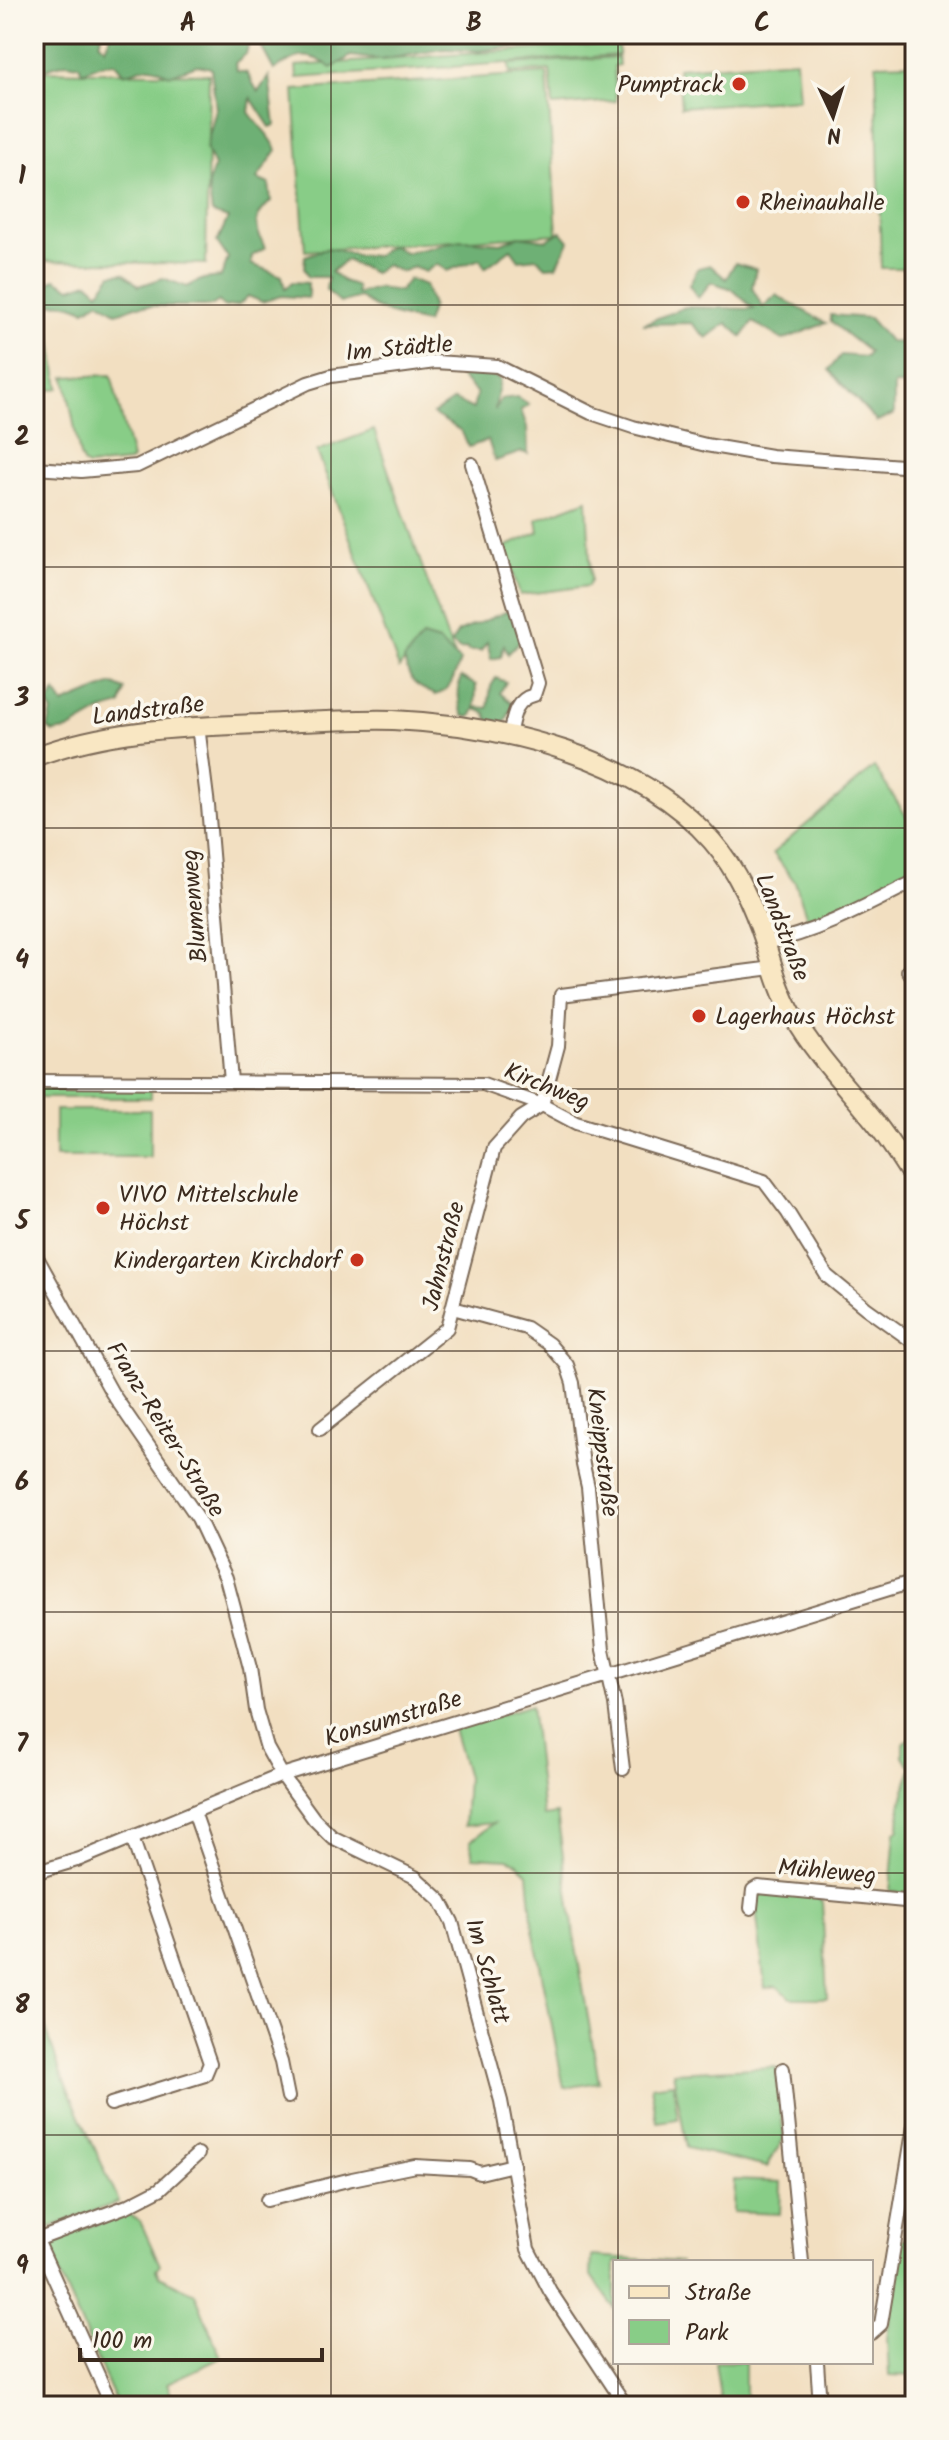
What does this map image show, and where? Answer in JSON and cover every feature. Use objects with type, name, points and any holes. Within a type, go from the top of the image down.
[{"type":"main road","name":"Landstraße","points":[[34,757],[142,730],[391,720],[456,726],[509,736],[558,749],[632,778],[686,815],[712,841],[736,873],[791,1014],[809,1041],[880,1128],[915,1181]]},
{"type":"street","name":"Im Städtle","points":[[34,468],[81,471],[137,466],[308,383],[331,376],[435,362],[497,366],[612,421],[706,445],[771,456],[915,467]]},
{"type":"street","points":[[472,464],[538,683],[534,695],[518,703],[509,736]]},
{"type":"street","name":"Blumenweg","points":[[198,726],[208,806],[231,1082]]},
{"type":"street","points":[[765,943],[783,939],[860,908],[915,881]]},
{"type":"street","points":[[542,1105],[558,1046],[561,995],[773,968]]},
{"type":"street","name":"Kirchweg","points":[[34,1081],[483,1084],[542,1105],[576,1123],[764,1181],[827,1276],[915,1343]]},
{"type":"street","name":"Jahnstraße","points":[[320,1429],[447,1328],[494,1148],[521,1118],[542,1105]]},
{"type":"street","name":"Franz-Reiter-Straße","points":[[34,1252],[112,1393],[198,1518],[226,1578],[250,1668],[256,1710],[267,1748],[282,1775]]},
{"type":"street","name":"Kneippstraße","points":[[453,1308],[526,1328],[549,1344],[567,1365],[573,1383],[588,1487],[603,1650],[609,1677]]},
{"type":"street","name":"Konsumstraße","points":[[34,1873],[80,1859],[282,1775],[915,1581]]},
{"type":"street","points":[[609,1677],[623,1769]]},
{"type":"street","name":"Im Schlatt","points":[[282,1775],[314,1819],[332,1837],[415,1877],[441,1901],[452,1922],[501,2101],[528,2249],[550,2291],[626,2406]]},
{"type":"street","points":[[194,1812],[281,2062],[288,2097]]},
{"type":"street","points":[[111,2104],[205,2075],[210,2063],[132,1837]]},
{"type":"street","name":"Mühleweg","points":[[751,1908],[753,1890],[758,1887],[915,1902]]},
{"type":"street","points":[[783,2069],[802,2260]]},
{"type":"street","points":[[873,2331],[881,2324],[915,2120]]},
{"type":"street","points":[[112,2406],[35,2241],[127,2206],[160,2189],[198,2154]]},
{"type":"street","points":[[267,2200],[415,2166],[470,2169],[480,2173],[513,2165]]},
{"type":"street","points":[[817,2364],[820,2406]]},
{"type":"green space","points":[[34,34],[102,34],[99,42],[105,48],[111,34],[251,34],[246,54],[235,63],[237,71],[247,73],[258,92],[269,76],[275,125],[270,127],[251,98],[249,112],[277,150],[257,179],[269,184],[271,201],[260,213],[257,222],[265,248],[252,256],[251,264],[282,276],[285,289],[292,282],[308,283],[308,298],[281,296],[262,302],[248,296],[239,305],[223,307],[219,301],[211,306],[136,306],[117,313],[99,301],[85,310],[65,304],[34,305],[34,288],[40,290],[55,279],[71,288],[88,282],[99,292],[112,274],[124,273],[139,286],[163,278],[187,287],[203,279],[221,277],[228,258],[217,242],[228,218],[212,213],[208,184],[214,167],[206,148],[216,109],[211,68],[197,65],[169,75],[157,68],[147,67],[124,74],[115,63],[102,64],[82,72],[79,65],[66,63],[34,72]]},
{"type":"green space","points":[[273,34],[643,34],[636,38],[559,41],[479,51],[444,49],[381,60],[351,56],[332,68],[324,62],[303,57],[274,70],[262,48]]},
{"type":"green space","points":[[618,43],[619,55],[297,78],[296,66]]},
{"type":"green space","points":[[618,57],[619,65],[614,66],[616,101],[553,106],[550,70],[510,73],[509,64]]},
{"type":"green space","name":"Pumptrack","points":[[796,60],[799,99],[681,107],[678,68]]},
{"type":"green space","points":[[915,63],[915,268],[881,268],[876,64]]},
{"type":"green space","points":[[34,71],[209,74],[206,264],[34,261]]},
{"type":"green space","points":[[547,73],[557,234],[305,251],[294,90]]},
{"type":"green space","points":[[561,231],[569,241],[557,266],[546,267],[537,258],[519,260],[511,249],[485,268],[480,259],[447,271],[437,264],[425,272],[414,267],[401,272],[386,265],[374,273],[346,260],[331,272],[356,286],[357,294],[377,288],[400,291],[409,279],[425,285],[432,306],[426,323],[383,311],[360,297],[340,303],[326,290],[328,277],[308,277],[304,268],[305,256],[329,248],[376,256],[391,245],[406,253],[462,240],[501,243],[519,236],[547,240]]},
{"type":"green space","points":[[735,263],[756,269],[752,288],[763,307],[776,295],[826,323],[783,340],[753,322],[742,337],[727,323],[707,338],[691,323],[643,324],[685,307],[754,309],[732,289],[711,282],[698,298],[689,285],[698,268],[710,265],[726,279]]},
{"type":"green space","points":[[830,315],[869,318],[890,342],[915,343],[915,386],[894,385],[894,414],[877,422],[829,370],[841,355],[866,357],[869,352],[831,322]]},
{"type":"green space","points":[[34,318],[42,318],[47,334],[51,334],[59,388],[34,393]]},
{"type":"green space","points":[[456,373],[486,373],[500,379],[495,410],[501,399],[517,397],[529,405],[521,410],[527,427],[528,454],[522,452],[495,461],[488,440],[469,447],[461,431],[433,414],[454,400],[473,409],[477,393]]},
{"type":"green space","points":[[111,375],[132,459],[129,462],[88,466],[80,456],[65,377]]},
{"type":"green space","points":[[374,430],[457,660],[423,637],[399,668],[317,451]]},
{"type":"green space","points":[[587,500],[591,580],[588,586],[520,595],[505,547],[539,532],[537,519]]},
{"type":"green space","points":[[510,610],[521,640],[508,654],[504,645],[501,657],[491,659],[487,642],[481,651],[460,650],[451,643],[458,632]]},
{"type":"green space","points":[[422,637],[439,642],[460,661],[449,686],[436,695],[414,683],[404,660]]},
{"type":"green space","points":[[461,677],[476,685],[475,707],[488,708],[491,686],[496,678],[506,682],[500,693],[513,704],[505,723],[488,720],[486,713],[475,709],[471,717],[464,716],[459,697]]},
{"type":"green space","points":[[112,684],[125,690],[121,705],[101,711],[68,730],[53,732],[48,728],[52,711],[48,705],[55,692],[63,704]]},
{"type":"green space","points":[[874,767],[915,829],[915,875],[808,921],[795,882],[773,853]]},
{"type":"green space","points":[[151,1088],[151,1098],[34,1098],[34,1089]]},
{"type":"green space","points":[[55,1110],[150,1110],[150,1157],[55,1157]]},
{"type":"green space","points":[[531,1705],[543,1816],[557,1814],[599,2082],[564,2088],[533,1929],[528,1874],[518,1863],[508,1859],[473,1857],[470,1841],[494,1823],[464,1826],[467,1777],[453,1729]]},
{"type":"green space","points":[[915,1734],[915,1894],[890,1892],[895,1832],[899,1829],[900,1808],[911,1768],[903,1756],[903,1743]]},
{"type":"green space","points":[[761,1891],[817,1896],[822,1902],[827,1998],[791,1998],[777,1986],[765,1988],[755,1900]]},
{"type":"green space","points":[[34,1993],[61,2074],[119,2202],[34,2233]]},
{"type":"green space","points":[[776,2067],[784,2138],[767,2167],[687,2148],[673,2072]]},
{"type":"green space","points":[[673,2083],[678,2119],[657,2122],[651,2086]]},
{"type":"green space","points":[[734,2180],[781,2182],[780,2214],[733,2212]]},
{"type":"green space","points":[[125,2213],[140,2221],[160,2265],[156,2270],[159,2276],[195,2293],[221,2358],[167,2383],[175,2406],[118,2406],[52,2258],[50,2250],[55,2239]]},
{"type":"green space","points":[[903,2239],[915,2239],[915,2376],[889,2375],[887,2339]]},
{"type":"green space","points":[[592,2256],[651,2260],[613,2260],[613,2306],[591,2274]]},
{"type":"green space","points":[[715,2364],[745,2364],[745,2406],[721,2406]]},
{"type":"place","name":"Pumptrack","points":[[739,84]]},
{"type":"place","name":"Rheinauhalle","points":[[743,202]]},
{"type":"place","name":"Lagerhaus Höchst","points":[[699,1016]]},
{"type":"place","name":"VIVO Mittelschule Höchst","points":[[103,1208]]},
{"type":"place","name":"Kindergarten Kirchdorf","points":[[357,1260]]}]
